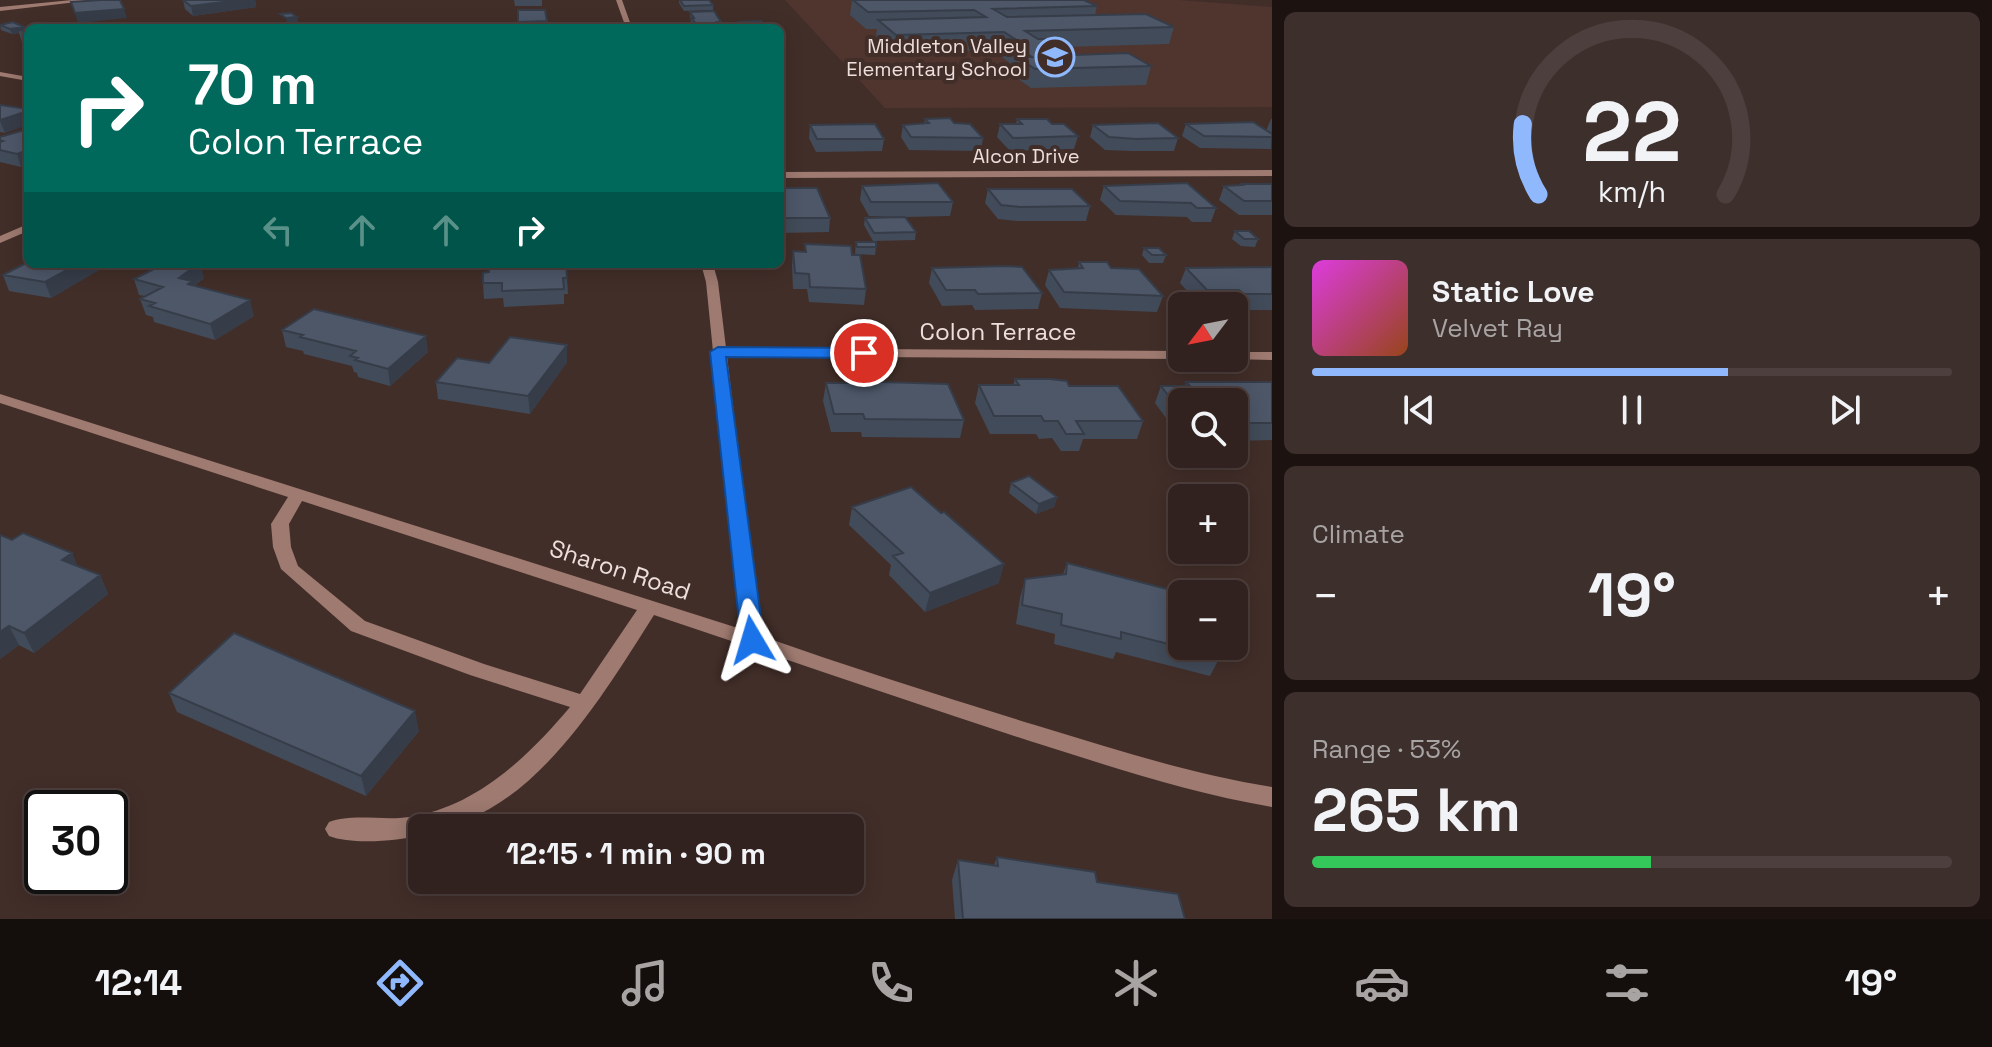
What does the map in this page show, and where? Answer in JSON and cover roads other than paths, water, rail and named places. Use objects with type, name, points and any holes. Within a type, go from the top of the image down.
[{"type":"street","points":[[0,9],[91,0]]},
{"type":"street","points":[[619,0],[628,24]]},
{"type":"street","points":[[0,74],[24,78]]},
{"type":"street","name":"Alcon Drive","points":[[784,175],[1272,173]]},
{"type":"street","points":[[0,240],[24,229]]},
{"type":"street","points":[[708,268],[752,640]]},
{"type":"street","name":"Colon Terrace","points":[[718,352],[1168,355]]},
{"type":"street","points":[[1248,356],[1272,356]]},
{"type":"street","name":"Sharon Road","points":[[0,398],[1115,759],[1272,797]]},
{"type":"street","points":[[298,494],[280,524],[282,547],[290,569],[358,626],[477,670],[586,704]]},
{"type":"street","points":[[337,829],[419,826],[472,809],[532,766],[586,704],[649,607]]},
{"type":"place","name":"Middleton Valley Elementary School","points":[[1055,57]]}]
